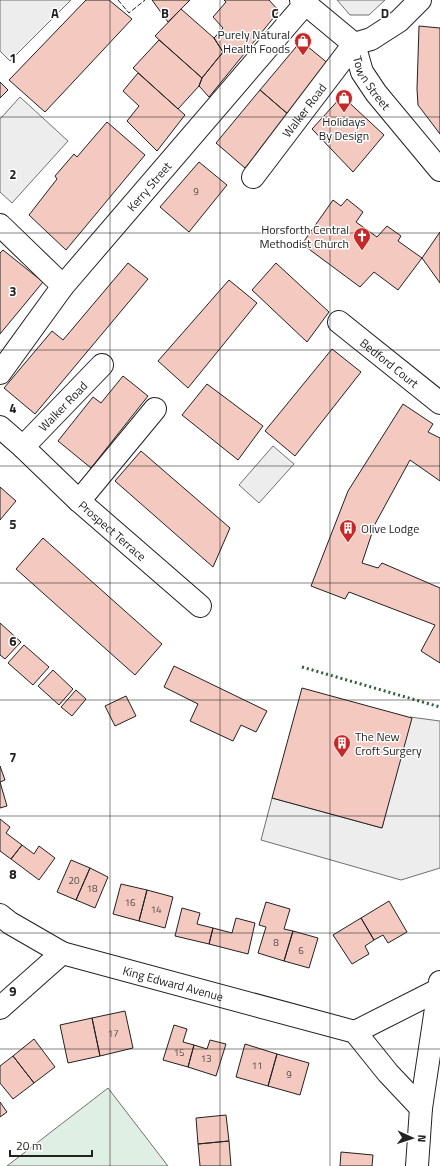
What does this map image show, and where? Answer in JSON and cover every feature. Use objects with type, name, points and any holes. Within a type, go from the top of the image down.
[{"type":"street","points":[[354,44],[371,39],[399,21],[420,0]]},
{"type":"street","name":"Town Street","points":[[303,2],[354,44],[362,72],[376,93],[440,170]]},
{"type":"street","name":"Kerry Street","points":[[0,373],[62,286],[303,2]]},
{"type":"street","name":"Walker Road","points":[[253,177],[354,44]]},
{"type":"street","points":[[0,225],[62,286]]},
{"type":"street","name":"Bedford Court","points":[[339,322],[440,403]]},
{"type":"street","name":"Walker Road","points":[[22,447],[102,365]]},
{"type":"street","name":"Prospect Terrace","points":[[155,409],[79,502],[200,606]]},
{"type":"street","points":[[0,427],[79,502]]},
{"type":"street","name":"King Edward Avenue","points":[[0,915],[10,923],[62,953],[355,1032]]},
{"type":"street","points":[[0,1008],[62,953]]},
{"type":"street","points":[[421,1108],[388,1073],[355,1032],[439,986]]},
{"type":"street","points":[[417,1166],[421,1108],[439,986]]},
{"type":"green space","points":[[108,1088],[168,1166],[7,1166]]},
{"type":"shaded area","points":[[0,0],[71,0],[10,61],[0,51]]},
{"type":"shaded area","points":[[337,0],[385,0],[369,15],[350,15]]},
{"type":"shaded area","points":[[20,97],[68,141],[12,203],[0,192],[0,119]]},
{"type":"shaded area","points":[[273,446],[294,464],[259,503],[239,485]]},
{"type":"shaded area","points":[[410,717],[440,721],[440,868],[401,880],[261,840],[272,798],[382,828]]},
{"type":"building","points":[[86,0],[109,0],[132,19],[45,112],[9,80]]},
{"type":"building","points":[[152,0],[190,0],[168,22]]},
{"type":"building","points":[[224,0],[269,0],[279,11],[209,97],[199,86],[202,78],[223,52],[214,38],[223,28],[213,17],[226,2]]},
{"type":"building","points":[[181,9],[214,38],[223,52],[202,78],[155,36]]},
{"type":"building","points":[[419,26],[440,28],[440,134],[418,105],[417,89]]},
{"type":"building","points":[[159,40],[202,78],[199,86],[178,109],[133,68]]},
{"type":"building","points":[[301,41],[330,65],[289,115],[260,90]]},
{"type":"building","points":[[138,73],[185,115],[157,151],[127,121],[139,106],[123,91]]},
{"type":"building","points":[[0,82],[8,90],[0,98]]},
{"type":"building","points":[[260,90],[289,115],[245,168],[216,143]]},
{"type":"building","points":[[342,96],[384,135],[353,172],[312,129]]},
{"type":"building","points":[[107,122],[145,155],[66,250],[29,215],[57,179],[55,176],[74,154],[77,157]]},
{"type":"building","points":[[199,162],[227,185],[189,232],[160,207]]},
{"type":"building","name":"Horsforth Central Methodist Church","points":[[347,199],[363,212],[356,222],[377,237],[387,226],[401,236],[398,241],[422,258],[398,290],[374,272],[360,287],[302,244],[333,200],[341,206]]},
{"type":"building","points":[[440,232],[440,283],[422,258]]},
{"type":"building","points":[[3,250],[43,282],[0,334],[0,253]]},
{"type":"building","points":[[128,263],[148,279],[35,414],[4,388],[52,331],[63,340]]},
{"type":"building","points":[[276,263],[329,312],[307,342],[252,290]]},
{"type":"building","points":[[229,280],[257,303],[188,388],[158,361]]},
{"type":"building","points":[[332,349],[361,372],[295,456],[265,431]]},
{"type":"building","points":[[123,376],[148,396],[91,468],[58,441],[93,397],[101,403]]},
{"type":"building","points":[[207,384],[263,426],[238,460],[182,415]]},
{"type":"building","name":"Olive Lodge","points":[[403,404],[433,424],[428,432],[440,438],[440,481],[410,460],[375,524],[362,563],[378,568],[382,563],[440,588],[440,663],[421,651],[435,625],[349,592],[345,599],[311,586],[348,491]]},
{"type":"building","points":[[141,451],[230,528],[213,567],[115,481]]},
{"type":"building","points":[[0,487],[16,501],[0,520]]},
{"type":"building","points":[[43,538],[162,644],[135,675],[16,569]]},
{"type":"building","points":[[0,623],[21,642],[5,659],[0,655]]},
{"type":"building","points":[[24,645],[49,667],[33,685],[8,663]]},
{"type":"building","points":[[174,666],[267,711],[256,732],[241,725],[233,741],[190,721],[198,704],[164,687]]},
{"type":"building","points":[[53,670],[73,689],[59,705],[38,686]]},
{"type":"building","name":"The New Croft Surgery","points":[[302,688],[412,718],[382,828],[272,798]]},
{"type":"building","points":[[76,690],[86,699],[72,716],[61,707]]},
{"type":"building","points":[[126,696],[136,716],[115,726],[105,706]]},
{"type":"building","points":[[0,766],[5,780],[0,782]]},
{"type":"building","points":[[0,782],[7,806],[0,808]]},
{"type":"building","points":[[0,819],[10,827],[6,833],[22,845],[11,859],[0,851]]},
{"type":"building","points":[[22,845],[34,854],[39,846],[55,858],[39,880],[11,859]]},
{"type":"building","points":[[71,860],[90,868],[76,900],[57,892]]},
{"type":"building","points":[[90,868],[108,877],[95,908],[76,900]]},
{"type":"building","points":[[121,884],[147,890],[139,921],[113,914]]},
{"type":"building","points":[[147,890],[173,897],[165,928],[139,921]]},
{"type":"building","points":[[389,901],[407,932],[388,943],[383,935],[374,940],[361,918]]},
{"type":"building","points":[[266,902],[290,909],[284,929],[293,931],[284,961],[258,953],[266,927],[259,925]]},
{"type":"building","points":[[182,908],[200,913],[197,924],[213,928],[209,944],[175,936]]},
{"type":"building","points":[[236,918],[255,923],[248,954],[209,944],[213,928],[232,933]]},
{"type":"building","points":[[361,918],[374,940],[365,946],[369,954],[352,964],[333,935]]},
{"type":"building","points":[[293,931],[318,938],[309,968],[284,961]]},
{"type":"building","points":[[125,1011],[133,1048],[100,1056],[92,1018]]},
{"type":"building","points":[[92,1018],[100,1056],[68,1063],[60,1025]]},
{"type":"building","points":[[174,1025],[187,1029],[183,1042],[194,1045],[188,1067],[163,1060]]},
{"type":"building","points":[[34,1039],[55,1067],[34,1083],[13,1056]]},
{"type":"building","points":[[210,1040],[226,1044],[216,1076],[188,1067],[194,1045],[207,1049]]},
{"type":"building","points":[[245,1044],[277,1054],[268,1086],[236,1077]]},
{"type":"building","points":[[277,1054],[309,1063],[300,1095],[268,1086]]},
{"type":"building","points":[[13,1056],[34,1083],[13,1099],[0,1083],[0,1066]]},
{"type":"building","points":[[0,1102],[7,1112],[0,1117]]},
{"type":"building","points":[[226,1115],[229,1141],[198,1144],[196,1118]]},
{"type":"building","points":[[229,1141],[231,1166],[200,1166],[198,1144]]},
{"type":"building","points":[[341,1152],[373,1155],[372,1166],[340,1166]]},
{"type":"hedge","points":[[302,667],[440,707]]},
{"type":"fence","points":[[118,0],[129,13],[145,0]]},
{"type":"place","name":"Purely Natural Health Foods","points":[[303,56]]},
{"type":"place","name":"Holidays By Design","points":[[344,113]]},
{"type":"place","name":"Horsforth Central Methodist Church","points":[[362,251]]},
{"type":"place","name":"Olive Lodge","points":[[348,543]]},
{"type":"place","name":"The New Croft Surgery","points":[[342,758]]}]
